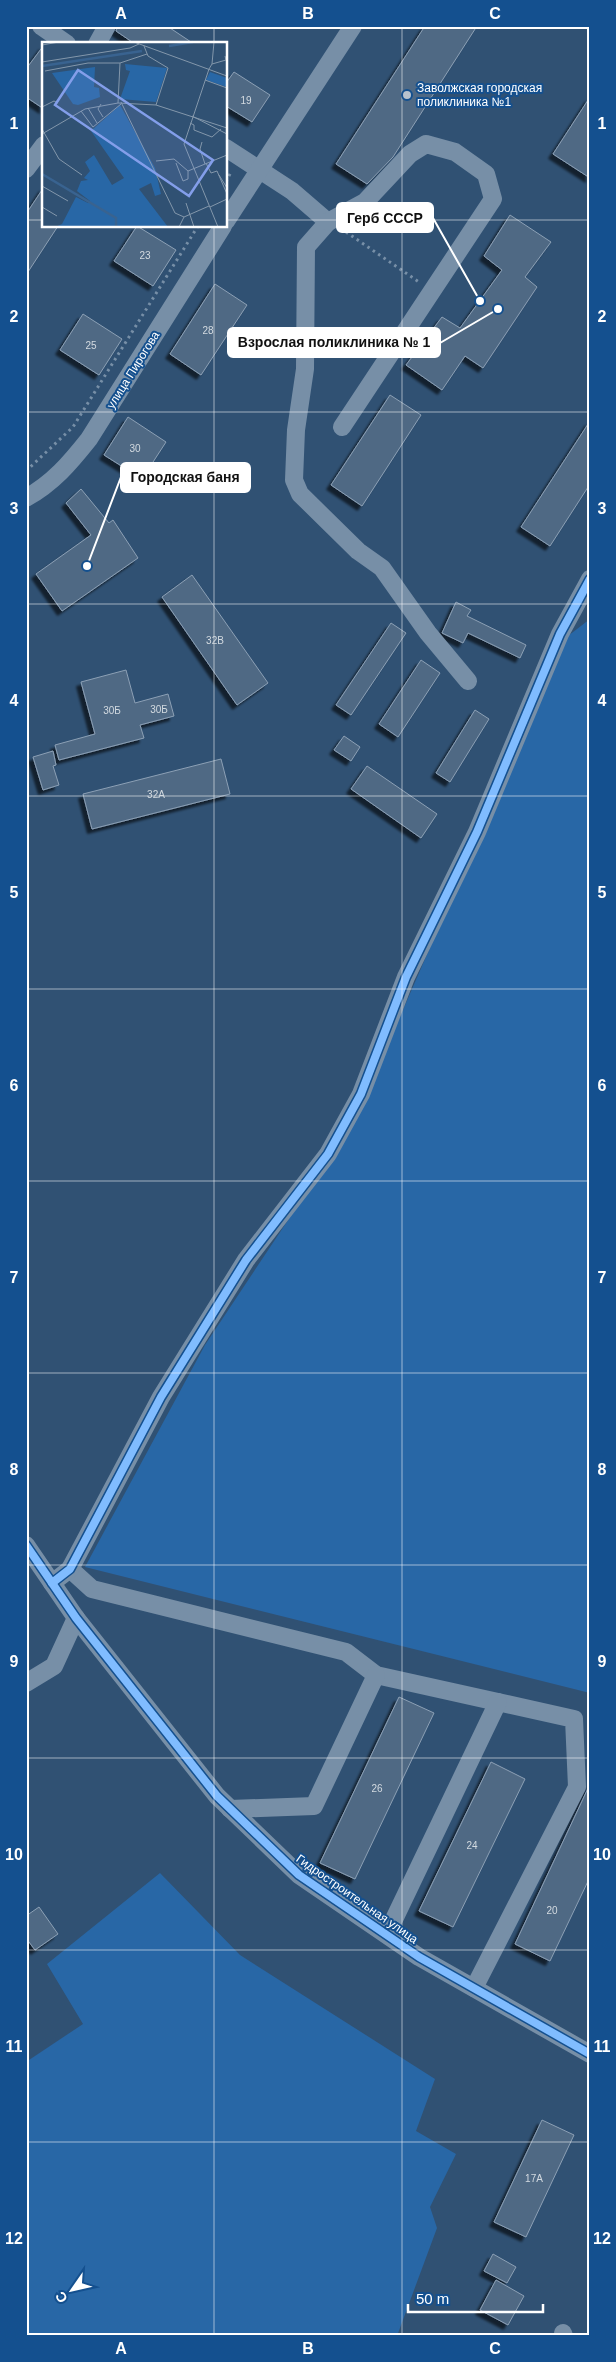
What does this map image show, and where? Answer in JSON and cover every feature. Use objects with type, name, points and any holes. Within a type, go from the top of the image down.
[{"type":"street","points":[[40,26],[64,42]]},
{"type":"street","points":[[98,42],[108,26]]},
{"type":"street","points":[[228,217],[353,26]]},
{"type":"street","points":[[342,427],[493,199],[486,174],[455,152],[426,144],[410,154],[365,202],[328,222],[306,247],[305,369],[296,430],[294,480],[300,494],[358,551],[382,568],[428,633],[468,681]]},
{"type":"street","points":[[26,168],[42,148]]},
{"type":"street","points":[[228,149],[292,191],[328,222]]},
{"type":"street","name":"улица Пирогова","points":[[26,498],[66,469],[89,439],[222,228]]},
{"type":"street","points":[[52,1584],[70,1569],[161,1397],[246,1260],[328,1154],[361,1094],[406,977],[477,832],[560,634],[590,579]]},
{"type":"street","name":"Гидростроительная улица","points":[[26,1545],[76,1618],[217,1796],[299,1875],[419,1957],[590,2054]]},
{"type":"street","points":[[70,1569],[92,1589],[346,1652],[376,1675],[574,1719],[577,1787],[474,1988]]},
{"type":"street","points":[[26,1683],[54,1666],[76,1618]]},
{"type":"street","points":[[230,1808],[314,1806],[376,1675]]},
{"type":"street","points":[[387,1934],[498,1702]]},
{"type":"path","points":[[26,471],[73,426],[197,228]]},
{"type":"path","points":[[354,236],[432,291]]},
{"type":"shaded area","points":[[590,619],[590,1693],[85,1567],[205,1345],[356,1118],[564,639]]},
{"type":"shaded area","points":[[160,1873],[240,1955],[435,2079],[416,2131],[456,2154],[430,2207],[437,2228],[397,2336],[26,2336],[26,2062],[83,2024],[47,1964]]},
{"type":"building","points":[[118,26],[167,26],[191,42],[132,42],[116,31]]},
{"type":"building","name":"Заволжская городская поликлиника №1","points":[[425,26],[477,26],[393,157],[367,184],[336,164]]},
{"type":"building","points":[[42,48],[42,108],[26,97],[26,69]]},
{"type":"building","points":[[234,72],[270,95],[252,122],[228,107],[228,80]]},
{"type":"building","points":[[590,97],[590,178],[553,154]]},
{"type":"building","points":[[42,190],[42,228],[57,228],[26,275],[26,214]]},
{"type":"building","points":[[510,215],[551,242],[525,277],[537,287],[483,368],[465,356],[442,390],[406,365],[442,317],[460,328],[502,270],[484,256]]},
{"type":"building","points":[[136,228],[140,228],[176,250],[153,286],[114,261]]},
{"type":"building","points":[[215,284],[247,305],[201,375],[170,354]]},
{"type":"building","points":[[83,314],[122,339],[99,375],[60,350]]},
{"type":"building","points":[[390,395],[421,415],[362,506],[331,485]]},
{"type":"building","points":[[128,417],[166,442],[142,479],[104,455]]},
{"type":"building","points":[[590,421],[590,484],[550,546],[521,527]]},
{"type":"building","points":[[81,489],[109,523],[113,520],[138,558],[62,611],[36,574],[91,535],[66,503]]},
{"type":"building","points":[[192,575],[268,683],[237,705],[162,597]]},
{"type":"building","points":[[456,602],[471,610],[467,616],[526,645],[520,658],[468,633],[463,643],[442,633]]},
{"type":"building","points":[[391,623],[406,633],[351,715],[336,705]]},
{"type":"building","points":[[421,660],[440,673],[398,737],[379,724]]},
{"type":"building","points":[[126,670],[135,703],[168,694],[174,716],[140,725],[144,738],[59,760],[55,745],[95,734],[81,682]]},
{"type":"building","points":[[475,710],[489,719],[450,782],[436,773]]},
{"type":"building","points":[[344,736],[360,747],[351,761],[334,750]]},
{"type":"building","points":[[53,751],[56,765],[53,766],[59,785],[43,790],[33,757]]},
{"type":"building","points":[[221,759],[230,794],[92,829],[83,794]]},
{"type":"building","points":[[367,766],[437,814],[421,838],[351,789]]},
{"type":"building","points":[[399,1697],[434,1713],[355,1879],[320,1863]]},
{"type":"building","points":[[491,1762],[525,1779],[453,1927],[419,1911]]},
{"type":"building","points":[[590,1784],[590,1877],[550,1961],[515,1944]]},
{"type":"building","points":[[39,1907],[58,1934],[35,1950],[26,1938],[26,1916]]},
{"type":"building","points":[[542,2120],[574,2135],[526,2237],[494,2222]]},
{"type":"building","points":[[493,2254],[516,2267],[507,2283],[484,2271]]},
{"type":"building","points":[[496,2280],[524,2296],[508,2325],[480,2310]]},
{"type":"cycle path","points":[[52,1583],[70,1569],[161,1397],[246,1260],[328,1154],[361,1094],[406,977],[477,832],[560,634],[590,579]]},
{"type":"cycle path","points":[[26,1545],[76,1618],[217,1796],[299,1875],[419,1957],[590,2054]]},
{"type":"place","name":"Заволжская городская поликлиника №1","points":[[407,95]]},
{"type":"place","name":"Герб СССР","points":[[480,301]]},
{"type":"place","name":"Взрослая поликлиника № 1","points":[[498,309]]},
{"type":"place","name":"Городская баня","points":[[87,566]]}]
